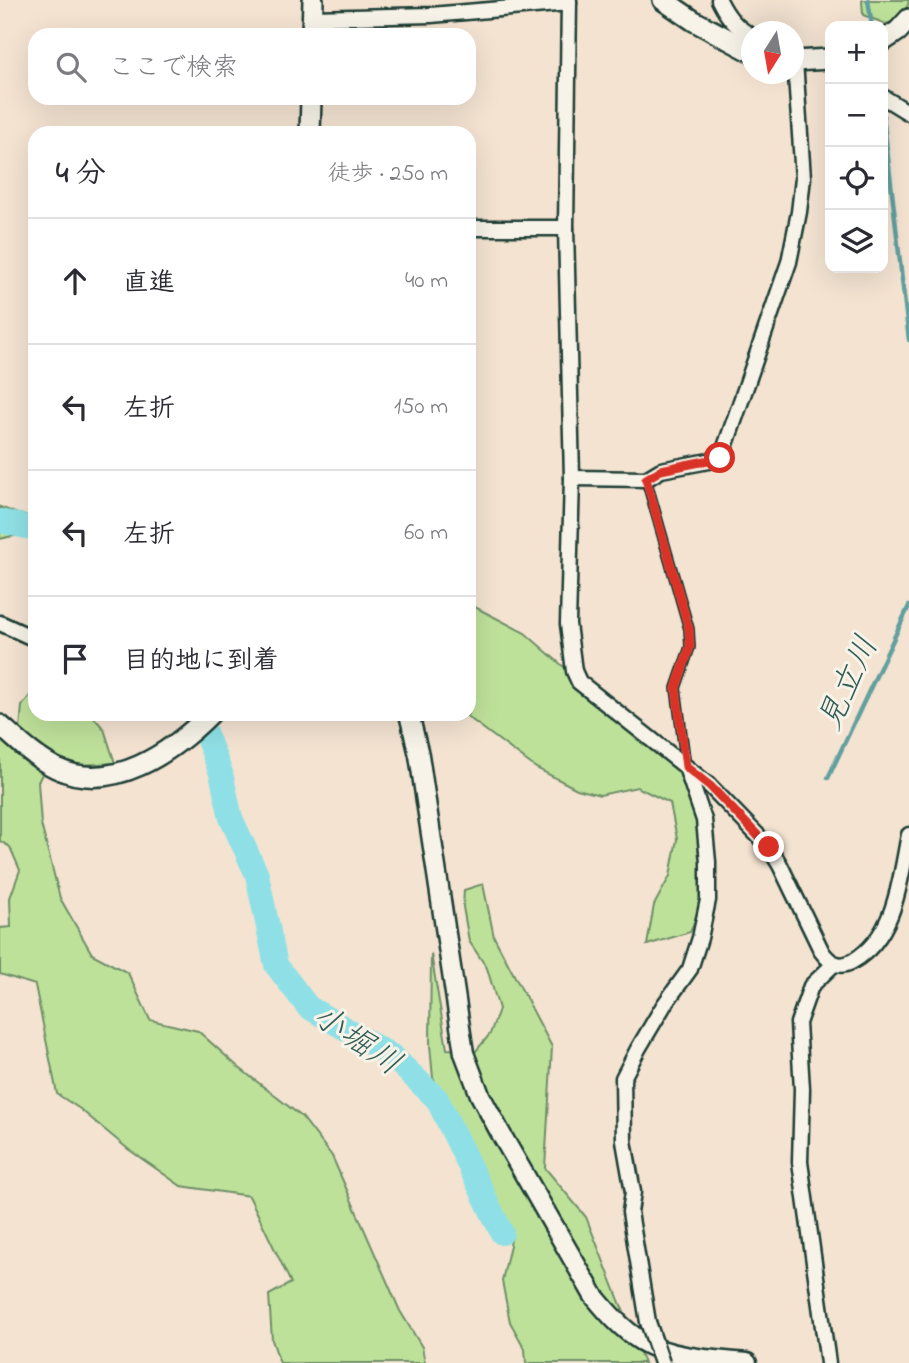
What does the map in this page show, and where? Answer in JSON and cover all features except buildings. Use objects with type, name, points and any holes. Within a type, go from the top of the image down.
[{"type":"main road","points":[[663,0],[694,21],[741,47]]},
{"type":"main road","points":[[888,38],[909,19]]},
{"type":"main road","points":[[804,60],[825,59]]},
{"type":"main road","points":[[310,126],[311,105]]},
{"type":"main road","points":[[0,725],[54,767],[74,774],[96,777],[117,774],[143,764],[174,745],[203,721]]},
{"type":"street","points":[[719,0],[730,19],[741,30]]},
{"type":"street","points":[[313,18],[431,15],[569,2],[566,228],[572,478],[568,624],[574,671],[579,681],[710,786],[769,847],[822,952],[834,964],[851,963],[873,944],[884,927],[893,907],[909,835]]},
{"type":"street","points":[[572,478],[646,479],[661,470],[720,458],[725,452],[789,262],[799,212],[803,178],[796,84]]},
{"type":"street","points":[[888,100],[909,113]]},
{"type":"street","points":[[476,228],[566,228]]},
{"type":"street","points":[[0,623],[28,636]]},
{"type":"street","points":[[411,721],[419,755],[464,1053],[480,1095],[500,1134],[594,1296],[611,1317],[643,1342],[664,1350],[679,1355],[747,1363]]},
{"type":"street","points":[[662,1363],[648,1322],[631,1212],[633,1192],[624,1141],[623,1078],[664,1005],[690,969],[708,900],[704,820],[686,767]]},
{"type":"street","points":[[828,1363],[800,1162],[802,1089],[798,1023],[811,986],[834,964]]},
{"type":"lane","points":[[646,479],[689,629],[690,647],[676,688],[686,767]]},
{"type":"green space","points":[[862,0],[909,0],[898,20],[888,23],[888,21],[878,21],[863,15]]},
{"type":"green space","points":[[0,507],[28,516],[28,535],[0,539]]},
{"type":"green space","points":[[476,608],[525,633],[681,769],[697,817],[702,860],[703,900],[690,932],[647,945],[654,905],[670,876],[677,839],[670,803],[637,787],[600,795],[577,789],[536,768],[473,721],[476,721]]},
{"type":"green space","points":[[28,698],[28,721],[97,721],[104,729],[115,763],[81,765],[51,756],[38,782],[41,824],[60,898],[92,954],[128,973],[150,1020],[198,1031],[237,1066],[302,1117],[332,1156],[400,1311],[422,1347],[425,1363],[280,1363],[272,1340],[269,1295],[291,1283],[249,1196],[181,1186],[57,1094],[35,985],[0,974],[0,928],[11,927],[10,898],[20,870],[10,847],[0,841],[0,739],[20,729],[22,706]]},
{"type":"green space","points":[[483,884],[494,937],[552,1047],[545,1168],[586,1217],[644,1363],[526,1363],[525,1349],[510,1322],[502,1281],[512,1236],[433,1078],[430,1045],[431,954],[447,1049],[476,1051],[490,1034],[499,1009],[487,968],[469,941],[463,907],[464,890]]},
{"type":"waterway","name":"見立川","points":[[868,0],[871,21]]},
{"type":"waterway","name":"見立川","points":[[887,147],[909,340]]},
{"type":"waterway","name":"小堀川","points":[[0,521],[28,527]]},
{"type":"waterway","name":"見立川","points":[[828,778],[909,606]]},
{"type":"waterway","name":"小堀川","points":[[201,721],[221,773],[231,818],[257,875],[276,965],[308,1007],[392,1056],[437,1099],[502,1233]]},
{"type":"route","points":[[720,458],[675,466],[646,479],[689,629],[690,647],[676,688],[686,767],[710,786],[769,847]]}]
